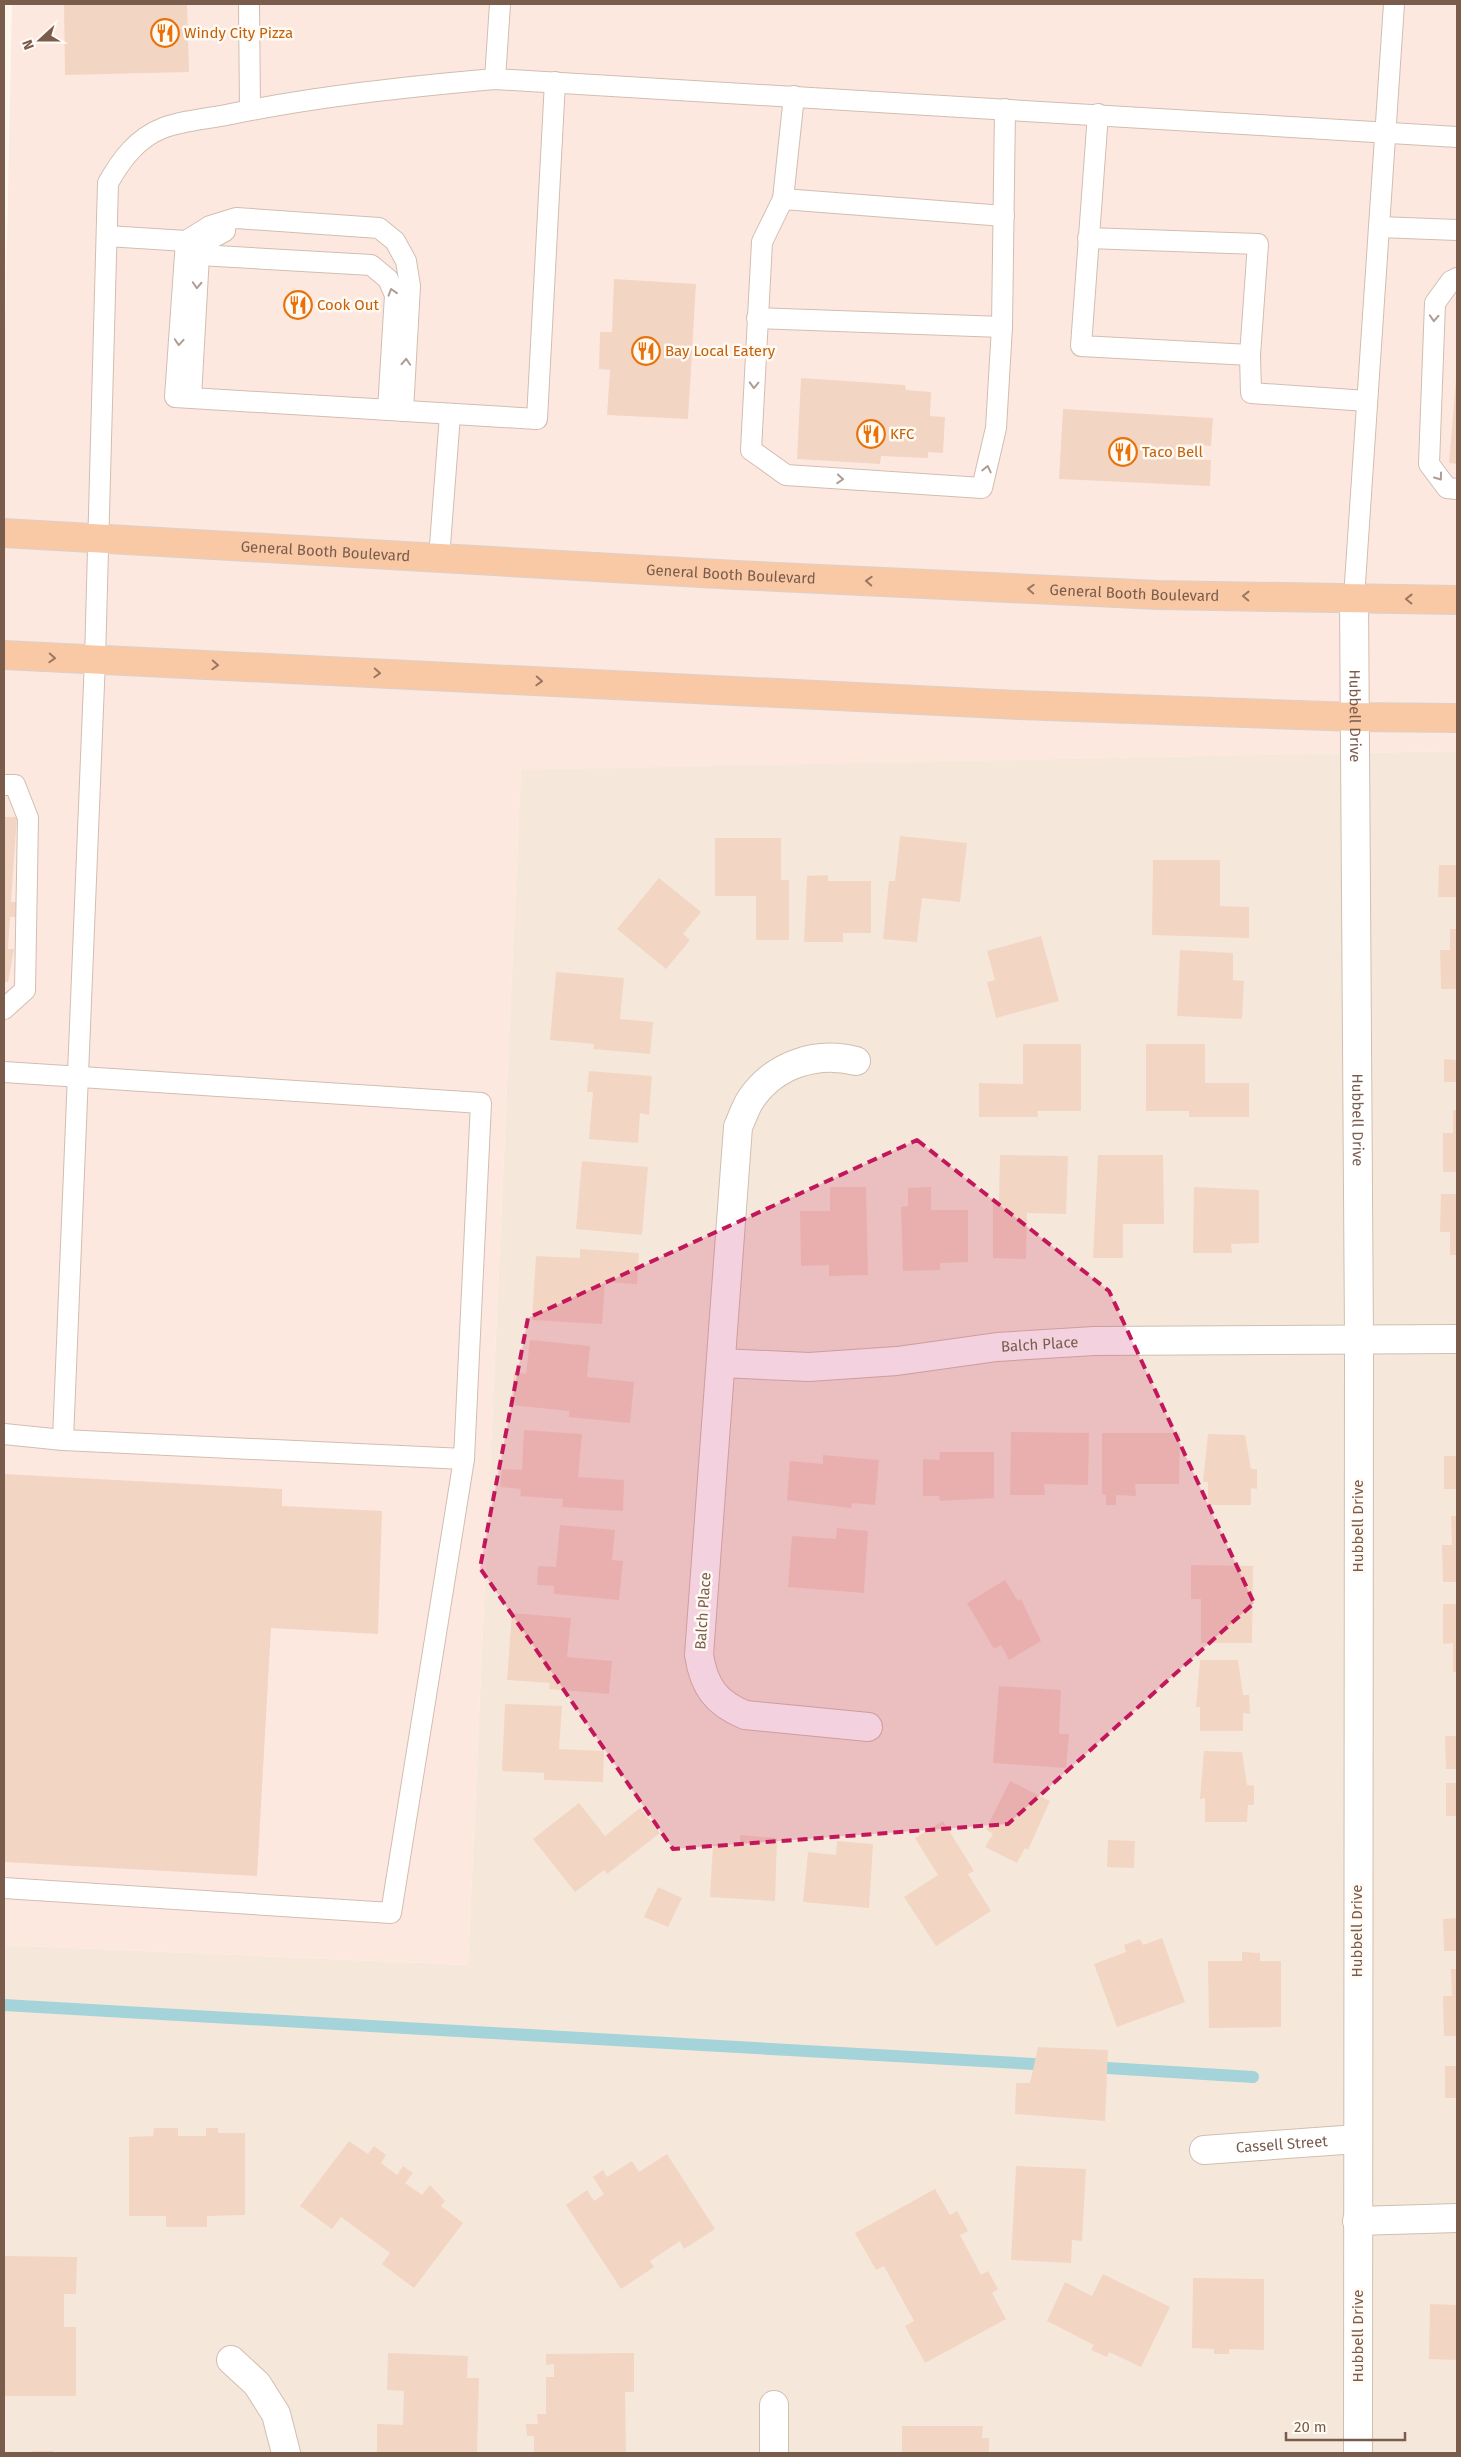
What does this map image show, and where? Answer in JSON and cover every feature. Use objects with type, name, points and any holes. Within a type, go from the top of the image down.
[{"type":"highway","name":"General Booth Boulevard","points":[[4,533],[736,575],[1148,594],[1457,600]]},
{"type":"highway","points":[[4,655],[1009,704],[1355,717],[1457,718]]},
{"type":"street","name":"Hubbell Drive","points":[[1354,598],[1359,1339],[1358,2453]]},
{"type":"street","name":"Balch Place","points":[[856,1061],[821,1057],[798,1062],[771,1077],[751,1099],[738,1127],[699,1655],[701,1669],[713,1695],[727,1708],[745,1715],[868,1727]]},
{"type":"street","name":"Balch Place","points":[[721,1363],[809,1367],[897,1362],[997,1347],[1094,1341],[1457,1339]]},
{"type":"street","name":"Cassell Street","points":[[1204,2150],[1357,2140]]},
{"type":"street","points":[[1357,2220],[1457,2218]]},
{"type":"street","points":[[230,2360],[257,2384],[276,2414],[286,2453]]},
{"type":"street","points":[[774,2404],[774,2453]]},
{"type":"lane","points":[[250,4],[250,110]]},
{"type":"lane","points":[[495,79],[500,4]]},
{"type":"lane","points":[[1354,598],[1394,4]]},
{"type":"lane","points":[[63,1440],[95,660],[108,183],[120,162],[136,144],[163,128],[250,110],[354,92],[495,79],[1386,131],[1457,137]]},
{"type":"lane","points":[[396,411],[410,286],[406,261],[395,242],[379,228],[236,218],[210,226],[192,248],[183,397],[450,415],[537,419],[555,82]]},
{"type":"lane","points":[[794,96],[783,199],[762,242],[751,450],[786,475],[982,488],[996,428],[1002,327],[1005,109]]},
{"type":"lane","points":[[1098,114],[1081,346],[1250,355]]},
{"type":"lane","points":[[783,199],[1004,216]]},
{"type":"lane","points":[[1379,227],[1457,230]]},
{"type":"lane","points":[[106,236],[192,248],[371,265],[388,279],[395,295],[396,411]]},
{"type":"lane","points":[[1088,238],[1258,244],[1250,355],[1251,394],[1367,402]]},
{"type":"lane","points":[[1457,278],[1451,281],[1435,303],[1429,464],[1447,488],[1457,489]]},
{"type":"lane","points":[[757,318],[1002,327]]},
{"type":"lane","points":[[439,558],[450,415]]},
{"type":"lane","points":[[4,785],[15,785],[28,818],[25,990],[4,1009]]},
{"type":"lane","points":[[4,1072],[78,1075],[480,1104],[464,1459],[391,1913],[4,1888]]},
{"type":"lane","points":[[4,1434],[63,1440],[464,1459]]},
{"type":"highlighted area","points":[[917,1140],[1109,1291],[1254,1603],[1008,1824],[673,1849],[480,1568],[528,1318]]},
{"type":"shaded area","points":[[12,4],[1457,4],[1457,751],[521,770],[468,1965],[4,1945],[4,383]]},
{"type":"shaded area","points":[[1457,751],[1457,2453],[4,2453],[4,1945],[468,1965],[521,769]]},
{"type":"building","points":[[64,4],[187,4],[189,72],[65,75]]},
{"type":"building","name":"Bay Local Eatery","points":[[614,279],[696,284],[688,419],[607,415],[610,370],[599,369],[600,332],[612,332]]},
{"type":"building","name":"KFC","points":[[801,378],[905,385],[906,390],[931,392],[930,416],[945,417],[943,453],[928,452],[928,458],[881,456],[880,464],[797,459]]},
{"type":"building","points":[[1457,380],[1457,464],[1449,463]]},
{"type":"building","name":"Taco Bell","points":[[1063,409],[1213,418],[1211,446],[1185,444],[1184,459],[1211,460],[1210,486],[1059,479]]},
{"type":"building","points":[[4,817],[17,817],[11,902],[17,902],[17,917],[10,917],[8,949],[14,949],[8,982],[4,982]]},
{"type":"building","points":[[900,836],[967,843],[960,902],[922,898],[917,942],[883,939],[889,881],[895,881]]},
{"type":"building","points":[[715,838],[781,838],[781,880],[789,880],[789,940],[756,940],[756,896],[715,896]]},
{"type":"building","points":[[1153,860],[1220,860],[1220,906],[1249,907],[1249,938],[1152,935]]},
{"type":"building","points":[[1439,865],[1457,865],[1457,897],[1438,897]]},
{"type":"building","points":[[828,875],[828,881],[871,881],[871,933],[843,933],[843,942],[804,942],[807,876]]},
{"type":"building","points":[[659,878],[701,912],[683,934],[690,940],[666,969],[617,929]]},
{"type":"building","points":[[1450,929],[1457,929],[1457,989],[1441,989],[1440,950],[1450,950]]},
{"type":"building","points":[[1041,936],[1059,1001],[996,1018],[987,982],[995,980],[987,951]]},
{"type":"building","points":[[1180,950],[1233,953],[1233,980],[1244,981],[1242,1019],[1177,1016]]},
{"type":"building","points":[[556,972],[624,978],[620,1019],[653,1022],[650,1054],[593,1049],[594,1044],[550,1040]]},
{"type":"building","points":[[1023,1044],[1081,1044],[1081,1111],[1037,1111],[1038,1117],[979,1117],[979,1083],[1023,1084]]},
{"type":"building","points":[[1146,1044],[1205,1044],[1205,1083],[1249,1083],[1249,1117],[1189,1117],[1189,1111],[1146,1111]]},
{"type":"building","points":[[1444,1059],[1457,1060],[1457,1082],[1444,1082]]},
{"type":"building","points":[[589,1071],[652,1076],[649,1115],[640,1113],[638,1143],[589,1139],[593,1092],[587,1092]]},
{"type":"building","points":[[1453,1110],[1457,1110],[1457,1172],[1443,1172],[1443,1133],[1453,1133]]},
{"type":"building","points":[[1000,1155],[1068,1156],[1066,1214],[1027,1213],[1026,1259],[993,1258],[993,1201],[999,1200]]},
{"type":"building","points":[[1098,1155],[1163,1155],[1164,1224],[1123,1224],[1123,1258],[1093,1258]]},
{"type":"building","points":[[582,1161],[648,1167],[642,1235],[576,1229]]},
{"type":"building","points":[[830,1187],[866,1187],[868,1275],[829,1276],[829,1265],[801,1266],[800,1211],[830,1211]]},
{"type":"building","points":[[931,1187],[931,1210],[968,1210],[968,1262],[940,1263],[940,1270],[903,1271],[901,1207],[908,1206],[908,1188]]},
{"type":"building","points":[[1194,1187],[1259,1190],[1259,1243],[1231,1244],[1232,1253],[1193,1253]]},
{"type":"building","points":[[1441,1194],[1457,1194],[1457,1255],[1450,1255],[1450,1232],[1440,1232]]},
{"type":"building","points":[[580,1249],[639,1253],[637,1284],[605,1282],[602,1324],[532,1320],[536,1256],[580,1258]]},
{"type":"building","points":[[530,1340],[590,1346],[587,1377],[634,1382],[630,1423],[569,1417],[569,1411],[511,1405],[514,1372],[526,1374]]},
{"type":"building","points":[[524,1430],[582,1434],[578,1477],[624,1480],[623,1511],[562,1507],[563,1499],[520,1496],[521,1489],[500,1487],[502,1469],[522,1470]]},
{"type":"building","points":[[1011,1432],[1089,1433],[1088,1485],[1044,1484],[1045,1495],[1010,1495]]},
{"type":"building","points":[[1102,1433],[1180,1433],[1179,1484],[1135,1484],[1136,1496],[1116,1495],[1116,1505],[1106,1505],[1106,1495],[1102,1494]]},
{"type":"building","points":[[1208,1434],[1245,1435],[1251,1469],[1257,1469],[1257,1489],[1251,1488],[1251,1505],[1208,1505],[1208,1482],[1203,1482]]},
{"type":"building","points":[[940,1452],[994,1452],[994,1498],[940,1501],[939,1496],[923,1496],[923,1459],[939,1460]]},
{"type":"building","points":[[823,1455],[879,1460],[875,1505],[852,1503],[851,1508],[787,1500],[790,1461],[823,1464]]},
{"type":"building","points":[[1444,1456],[1457,1456],[1457,1489],[1444,1489]]},
{"type":"building","points":[[4,1474],[282,1489],[282,1506],[382,1511],[378,1634],[271,1628],[257,1876],[4,1862]]},
{"type":"building","points":[[1451,1516],[1457,1516],[1457,1582],[1443,1582],[1442,1545],[1452,1545]]},
{"type":"building","points":[[560,1525],[615,1530],[612,1560],[623,1561],[619,1600],[554,1594],[554,1586],[537,1585],[538,1566],[556,1567]]},
{"type":"building","points":[[837,1528],[868,1531],[864,1593],[788,1587],[792,1536],[836,1539]]},
{"type":"building","points":[[1191,1565],[1253,1566],[1252,1643],[1201,1643],[1201,1599],[1191,1599]]},
{"type":"building","points":[[1005,1580],[1018,1601],[1021,1599],[1041,1641],[1009,1660],[1001,1645],[994,1649],[967,1603]]},
{"type":"building","points":[[1443,1604],[1457,1604],[1457,1672],[1453,1672],[1453,1643],[1443,1644]]},
{"type":"building","points":[[512,1613],[571,1618],[567,1657],[612,1661],[609,1694],[549,1689],[550,1683],[507,1680]]},
{"type":"building","points":[[1200,1660],[1238,1660],[1243,1695],[1249,1695],[1250,1714],[1243,1713],[1243,1731],[1200,1731],[1200,1707],[1196,1707]]},
{"type":"building","points":[[999,1686],[1061,1690],[1059,1734],[1069,1734],[1066,1768],[993,1763]]},
{"type":"building","points":[[505,1704],[562,1706],[559,1749],[604,1751],[603,1782],[544,1780],[544,1773],[502,1771]]},
{"type":"building","points":[[1445,1736],[1457,1736],[1457,1769],[1446,1769]]},
{"type":"building","points":[[1204,1751],[1242,1752],[1247,1785],[1254,1786],[1254,1805],[1248,1805],[1247,1822],[1205,1822],[1205,1798],[1200,1799]]},
{"type":"building","points":[[1010,1781],[1050,1801],[1028,1850],[1025,1848],[1017,1863],[985,1847],[993,1834],[986,1829]]},
{"type":"building","points":[[1446,1783],[1457,1783],[1457,1816],[1446,1816]]},
{"type":"building","points":[[579,1803],[605,1836],[640,1808],[660,1833],[607,1874],[604,1870],[575,1892],[533,1839]]},
{"type":"building","points":[[943,1821],[974,1871],[968,1874],[991,1911],[936,1946],[904,1897],[938,1875],[915,1838]]},
{"type":"building","points":[[740,1835],[777,1838],[775,1901],[710,1897],[713,1844],[740,1846]]},
{"type":"building","points":[[1108,1840],[1135,1841],[1134,1868],[1107,1867]]},
{"type":"building","points":[[837,1841],[873,1844],[869,1908],[803,1902],[808,1852],[836,1855]]},
{"type":"building","points":[[658,1887],[682,1898],[668,1927],[644,1917]]},
{"type":"building","points":[[1457,1918],[1457,1951],[1444,1951],[1443,1919]]},
{"type":"building","points":[[1162,1938],[1185,2002],[1117,2027],[1094,1964],[1126,1952],[1124,1945],[1140,1939],[1143,1945]]},
{"type":"building","points":[[1242,1952],[1260,1953],[1260,1961],[1281,1961],[1281,2027],[1209,2028],[1208,1961],[1242,1961]]},
{"type":"building","points":[[1451,1969],[1457,1969],[1457,2036],[1444,2036],[1443,1996],[1452,1996]]},
{"type":"building","points":[[1038,2047],[1108,2050],[1105,2121],[1015,2114],[1016,2083],[1030,2083]]},
{"type":"building","points":[[1445,2066],[1457,2066],[1457,2098],[1445,2098]]},
{"type":"building","points":[[154,2128],[178,2128],[178,2136],[206,2136],[206,2128],[218,2128],[218,2133],[245,2133],[245,2215],[207,2216],[207,2227],[166,2227],[166,2216],[129,2216],[129,2137],[153,2136]]},
{"type":"building","points":[[349,2141],[368,2154],[374,2146],[386,2155],[381,2163],[397,2175],[403,2166],[413,2173],[405,2183],[422,2195],[430,2185],[445,2201],[441,2206],[463,2223],[414,2288],[382,2264],[390,2253],[341,2217],[332,2229],[300,2206]]},
{"type":"building","points":[[667,2154],[715,2229],[684,2249],[680,2241],[650,2261],[654,2267],[621,2289],[566,2205],[587,2190],[594,2201],[604,2194],[593,2177],[603,2170],[607,2177],[632,2161],[639,2172]]},
{"type":"building","points":[[1016,2166],[1086,2169],[1082,2241],[1072,2240],[1071,2263],[1011,2260]]},
{"type":"building","points":[[935,2189],[950,2215],[957,2211],[968,2231],[960,2235],[981,2275],[988,2271],[998,2289],[992,2293],[1006,2319],[925,2363],[905,2326],[914,2321],[884,2266],[876,2270],[855,2233]]},
{"type":"building","points":[[4,2256],[77,2257],[76,2294],[64,2294],[64,2327],[76,2327],[76,2396],[4,2396]]},
{"type":"building","points":[[1103,2274],[1170,2307],[1141,2367],[1109,2352],[1107,2357],[1091,2350],[1094,2345],[1047,2321],[1065,2282],[1092,2296]]},
{"type":"building","points":[[1193,2278],[1264,2279],[1264,2350],[1229,2349],[1229,2354],[1214,2354],[1214,2349],[1192,2348]]},
{"type":"building","points":[[1430,2304],[1457,2305],[1457,2360],[1429,2359]]},
{"type":"building","points":[[388,2353],[468,2356],[467,2378],[479,2378],[477,2453],[377,2453],[377,2424],[403,2425],[404,2391],[387,2390]]},
{"type":"building","points":[[634,2353],[634,2392],[625,2392],[626,2453],[534,2453],[534,2436],[527,2436],[526,2424],[538,2424],[537,2414],[546,2414],[546,2377],[554,2377],[554,2364],[546,2365],[546,2354]]},
{"type":"building","points":[[902,2426],[983,2426],[982,2438],[989,2438],[989,2453],[902,2453]]},
{"type":"building","points":[[32,2451],[53,2451],[53,2453],[32,2453]]},
{"type":"waterway","points":[[4,2005],[1051,2065]]},
{"type":"waterway","points":[[1091,2067],[1253,2077]]},
{"type":"place","name":"Windy City Pizza","points":[[165,33]]},
{"type":"place","name":"Cook Out","points":[[298,305]]},
{"type":"place","name":"Bay Local Eatery","points":[[646,351]]},
{"type":"place","name":"KFC","points":[[871,434]]},
{"type":"place","name":"Taco Bell","points":[[1123,452]]}]
